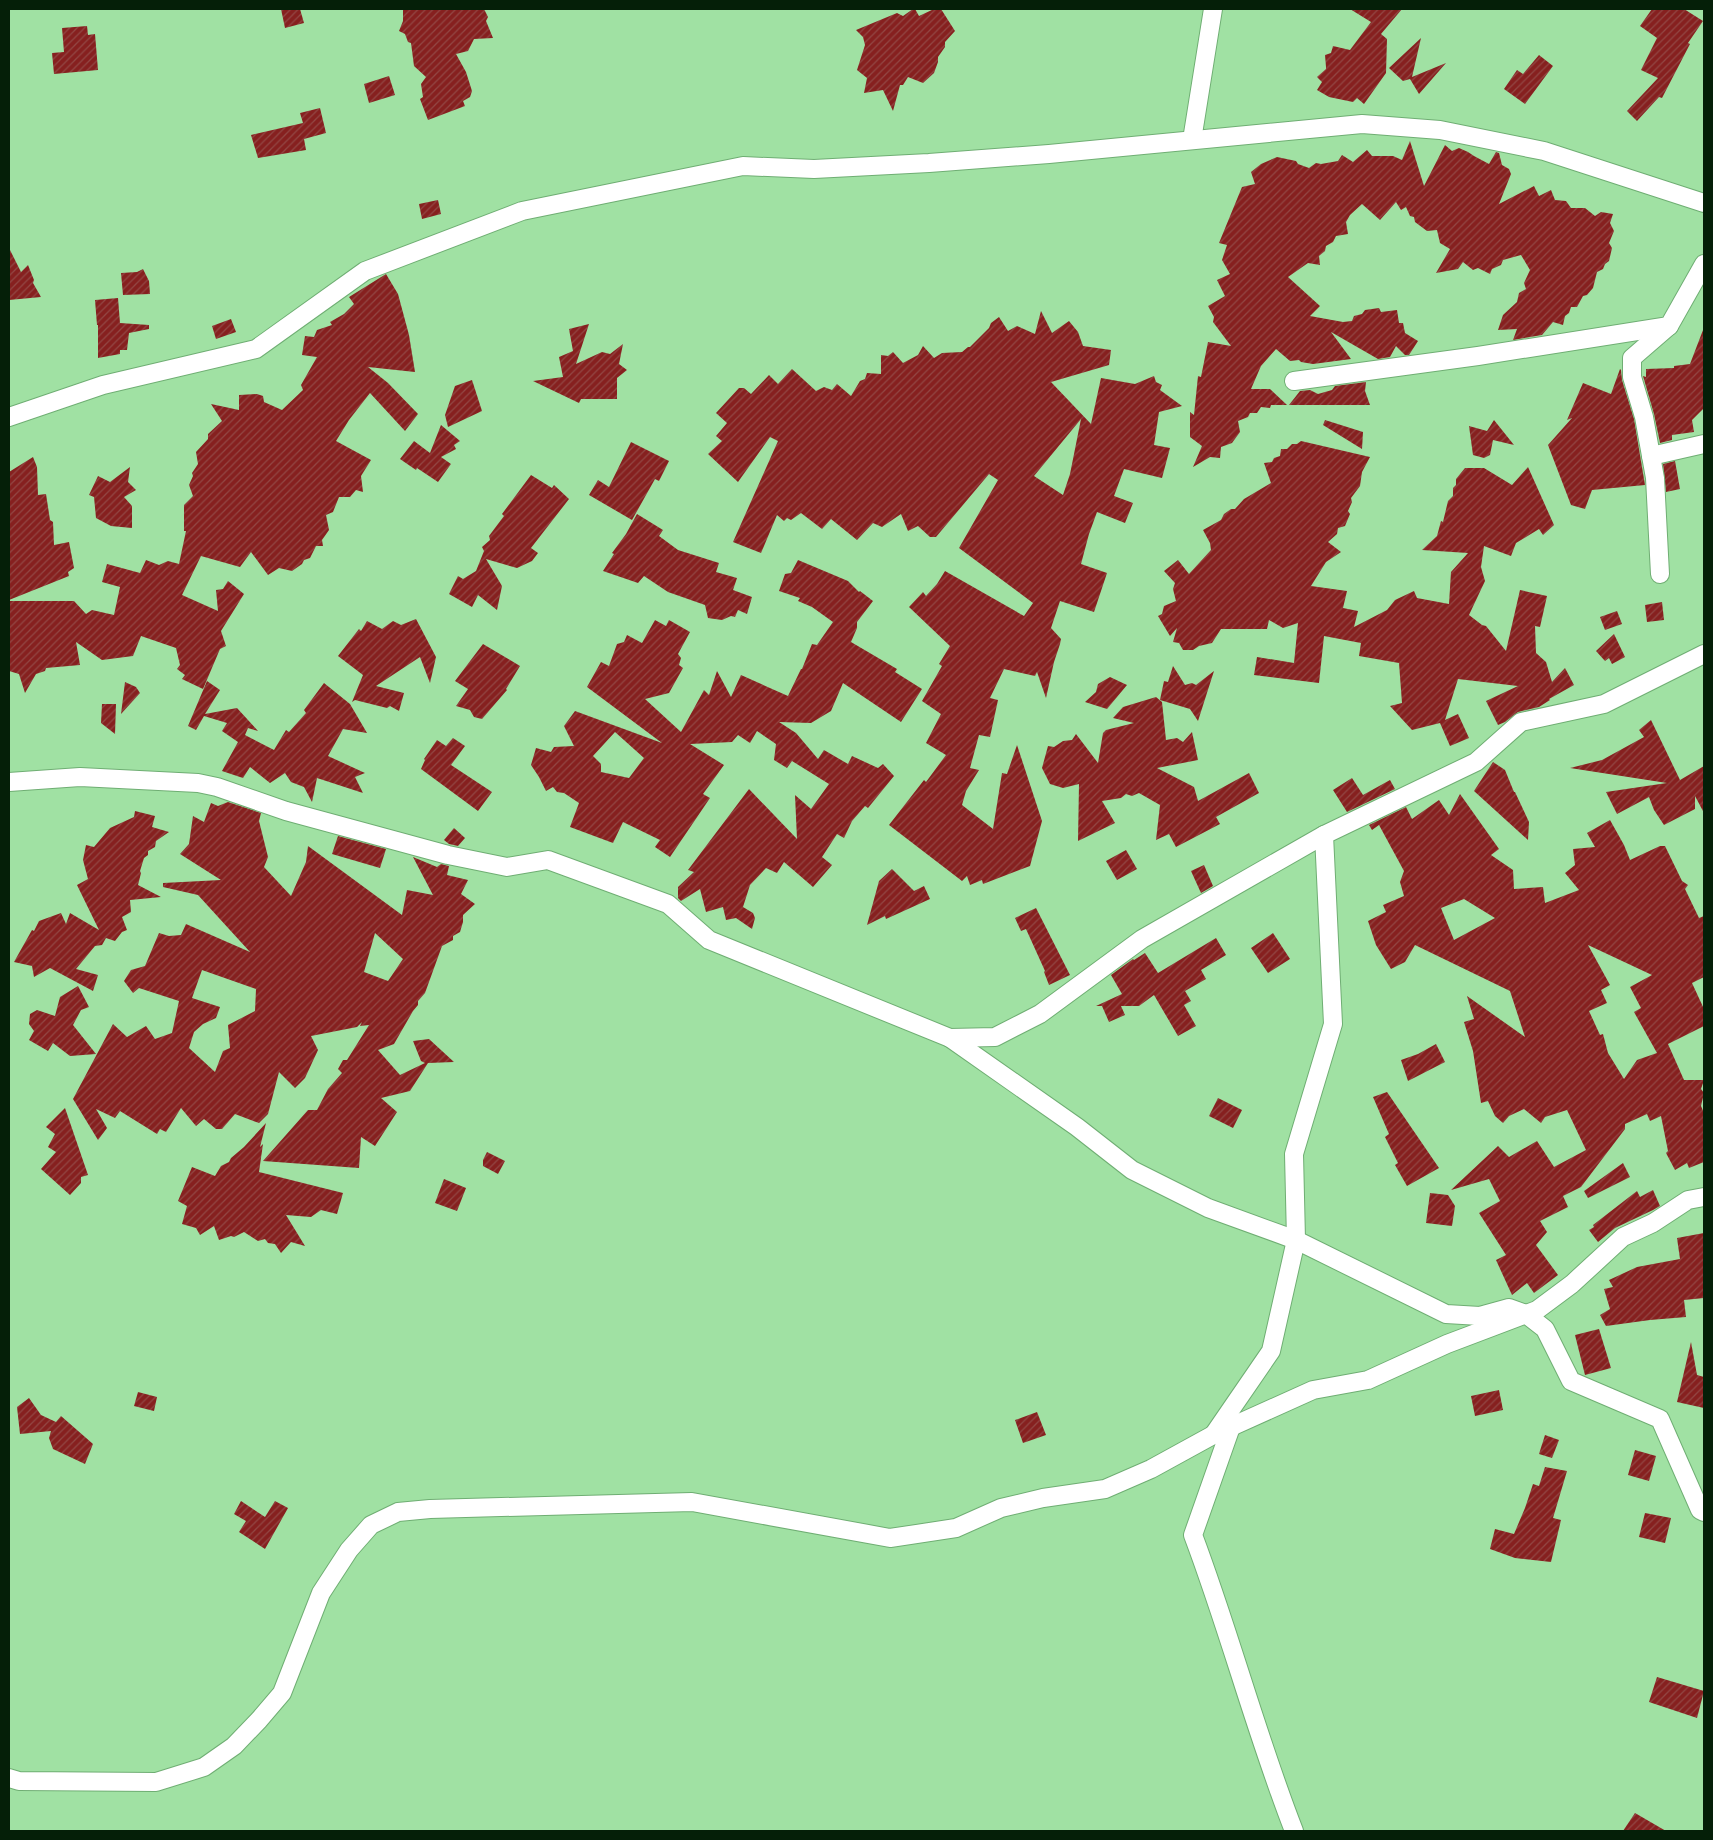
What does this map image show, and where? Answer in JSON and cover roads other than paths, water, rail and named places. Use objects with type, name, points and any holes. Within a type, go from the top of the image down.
[{"type":"street","points":[[1192,140],[1213,9]]},
{"type":"street","points":[[9,417],[103,384],[256,349],[365,271],[522,212],[743,166],[814,169],[930,163],[1049,154],[1362,124],[1440,130],[1544,150],[1704,203]]},
{"type":"street","points":[[1660,574],[1654,478],[1644,418],[1632,377],[1632,358],[1669,326],[1704,264]]},
{"type":"street","points":[[1294,381],[1478,356],[1669,326]]},
{"type":"street","points":[[1651,456],[1704,444]]},
{"type":"street","points":[[950,1038],[995,1037],[1040,1014],[1142,939],[1324,835],[1476,762],[1521,722],[1604,704],[1704,654]]},
{"type":"street","points":[[9,782],[80,776],[198,783],[217,786],[286,811],[448,855],[507,867],[548,860],[668,904],[709,940],[950,1038],[1077,1127],[1132,1170],[1208,1208],[1296,1240],[1446,1314],[1480,1316],[1510,1308],[1526,1314],[1545,1329],[1571,1381],[1660,1419],[1700,1510],[1704,1512]]},
{"type":"street","points":[[1213,1435],[1271,1351],[1296,1240],[1294,1154],[1333,1024],[1324,835]]},
{"type":"street","points":[[9,1778],[19,1781],[156,1782],[204,1767],[234,1746],[282,1693],[321,1593],[344,1557],[371,1525],[398,1512],[430,1509],[692,1502],[890,1538],[956,1528],[1001,1508],[1043,1498],[1105,1489],[1151,1469],[1213,1435],[1313,1390],[1368,1380],[1447,1344],[1537,1310],[1572,1284],[1623,1237],[1653,1223],[1688,1200],[1704,1198]]},
{"type":"street","points":[[1231,1427],[1193,1535],[1212,1585],[1272,1775],[1294,1831]]}]
